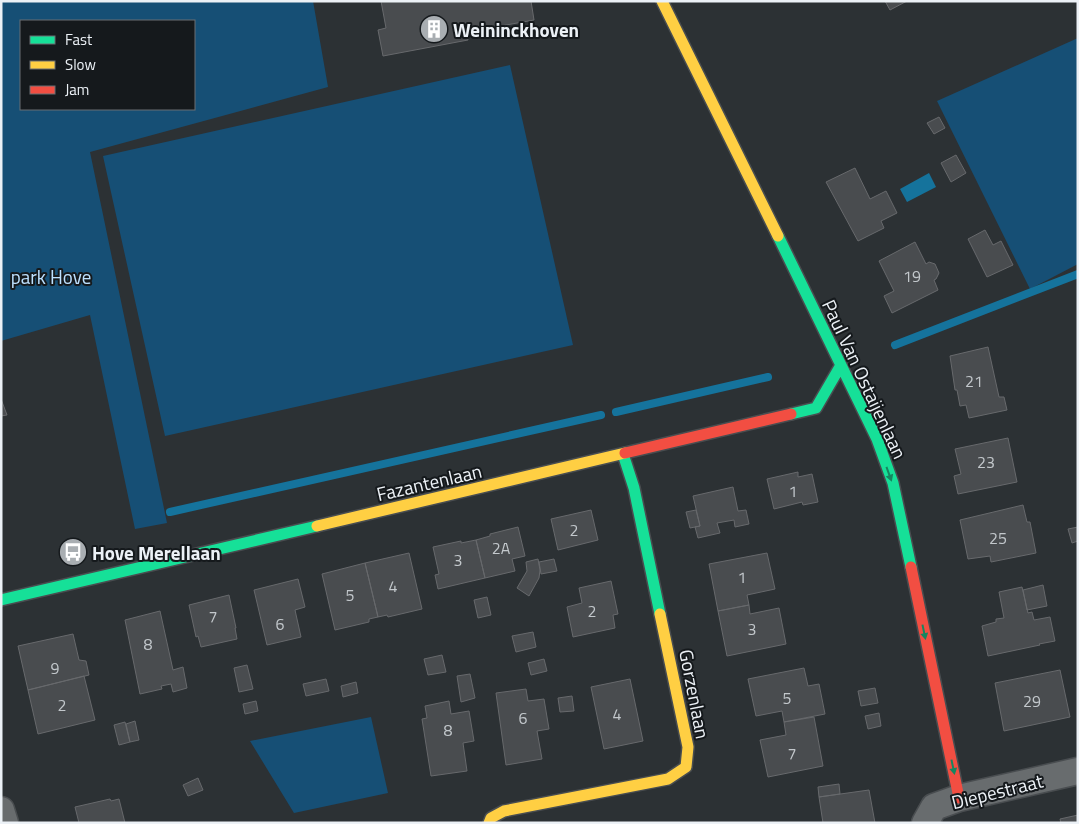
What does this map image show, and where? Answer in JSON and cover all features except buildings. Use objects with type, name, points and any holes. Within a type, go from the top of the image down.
[{"type":"street","name":"Paul Van Ostaijenlaan","points":[[662,1],[877,439],[893,483],[959,798]]},
{"type":"street","name":"Fazantenlaan","points":[[1,600],[816,408],[841,365]]},
{"type":"street","name":"Gorzenlaan","points":[[489,823],[491,818],[504,811],[668,779],[686,768],[688,748],[634,488],[623,454]]},
{"type":"street","name":"Diepestraat","points":[[925,823],[934,807],[959,798],[1078,771]]},
{"type":"street","points":[[1,810],[5,823]]},
{"type":"green space","name":"park Hove","points":[[1,1],[313,1],[328,87],[90,152],[167,523],[135,529],[90,315],[1,341]]},
{"type":"green space","points":[[1078,38],[1078,264],[1030,289],[937,101]]},
{"type":"green space","points":[[510,65],[573,345],[165,436],[103,156]]},
{"type":"green space","points":[[371,717],[388,793],[294,813],[250,741]]},
{"type":"shaded area","points":[[929,173],[936,187],[907,202],[900,189]]},
{"type":"waterway","points":[[895,345],[1078,274]]},
{"type":"waterway","points":[[616,412],[768,377]]},
{"type":"waterway","points":[[170,512],[601,415]]},
{"type":"traffic: fast","points":[[778,236],[877,439],[893,483],[911,567]]},
{"type":"traffic: fast","points":[[791,414],[816,408],[841,365]]},
{"type":"traffic: fast","points":[[623,454],[634,488],[660,614]]},
{"type":"traffic: fast","points":[[1,600],[317,526]]},
{"type":"traffic: slow","points":[[662,1],[778,236]]},
{"type":"traffic: slow","points":[[317,526],[625,453]]},
{"type":"traffic: slow","points":[[489,823],[491,818],[504,811],[668,779],[686,767],[688,747],[660,614]]},
{"type":"traffic: jam","points":[[625,453],[791,414]]},
{"type":"traffic: jam","points":[[911,567],[959,798]]},
{"type":"place","name":"Weininckhoven","points":[[434,29]]},
{"type":"place","name":"Hove Merellaan","points":[[73,552]]}]
